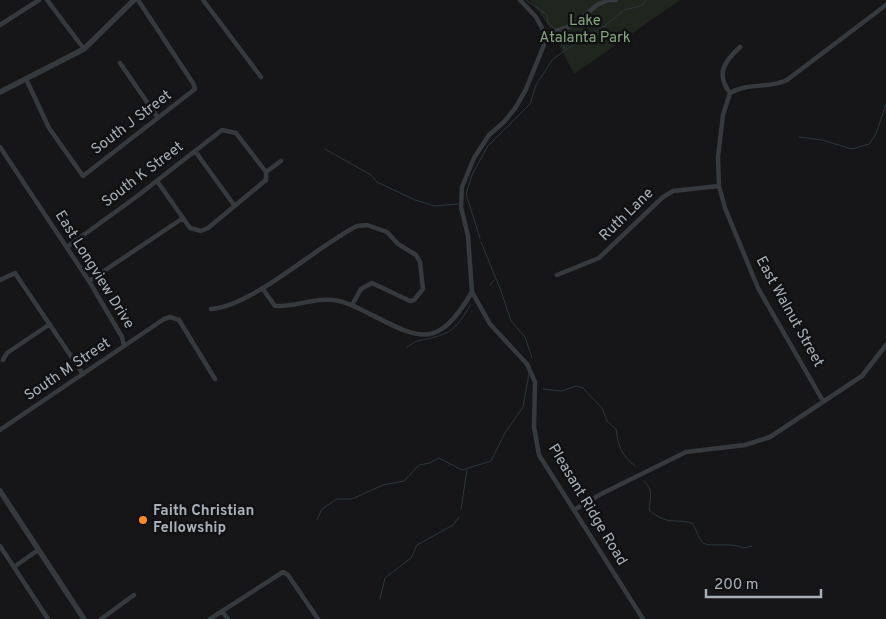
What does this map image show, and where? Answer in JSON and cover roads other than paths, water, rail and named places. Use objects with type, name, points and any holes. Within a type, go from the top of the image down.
[{"type":"street","points":[[0,26],[39,0]]},
{"type":"street","points":[[47,0],[84,49]]},
{"type":"street","points":[[0,92],[84,49],[134,0]]},
{"type":"street","name":"South J Street","points":[[26,79],[49,128],[83,176],[195,89],[193,82],[138,0]]},
{"type":"street","points":[[203,0],[261,77]]},
{"type":"street","points":[[520,0],[536,17],[544,35],[572,26],[597,5],[608,0],[616,0]]},
{"type":"street","points":[[740,47],[725,62],[721,71],[724,85],[730,93],[741,87],[769,86],[787,80],[886,5]]},
{"type":"street","name":"Pleasant Ridge Road","points":[[544,35],[544,45],[526,89],[504,122],[489,135],[477,152],[462,187],[461,207],[468,236],[472,292],[490,324],[527,364],[535,382],[536,446],[545,466],[643,619]]},
{"type":"street","points":[[120,63],[158,118]]},
{"type":"street","name":"East Walnut Street","points":[[730,93],[726,101],[720,130],[719,186],[737,238],[758,288],[823,400]]},
{"type":"street","name":"South K Street","points":[[67,247],[157,181],[222,130],[236,133],[266,172]]},
{"type":"street","name":"East Longview Drive","points":[[0,147],[89,281],[122,337],[124,346],[164,319],[175,318],[182,324],[215,380]]},
{"type":"street","points":[[195,152],[234,206]]},
{"type":"street","points":[[157,181],[190,228],[201,231],[266,180],[266,172],[280,161]]},
{"type":"street","name":"Ruth Lane","points":[[556,275],[599,258],[663,197],[673,191],[719,186]]},
{"type":"street","points":[[89,281],[183,218]]},
{"type":"street","points":[[211,309],[223,308],[262,288],[350,230],[367,225],[376,227],[387,232],[398,244],[416,255],[420,262],[423,289],[414,300],[410,301],[372,284],[361,289],[352,305]]},
{"type":"street","points":[[0,280],[15,274],[83,374]]},
{"type":"street","points":[[262,288],[275,306],[332,300],[352,305],[402,331],[427,336],[450,322],[472,292]]},
{"type":"street","points":[[3,360],[7,353],[50,324]]},
{"type":"street","points":[[574,510],[601,494],[686,452],[757,443],[770,437],[823,400],[862,376],[886,345]]},
{"type":"street","name":"South M Street","points":[[0,430],[124,346]]},
{"type":"street","points":[[0,491],[84,619]]},
{"type":"street","points":[[0,546],[48,619]]},
{"type":"street","points":[[14,566],[38,550]]},
{"type":"street","points":[[210,619],[283,572],[288,575],[318,619]]},
{"type":"street","points":[[100,619],[134,595]]},
{"type":"street","points":[[222,611],[228,619]]},
{"type":"waterway","points":[[526,0],[547,15],[548,23],[555,29]]},
{"type":"waterway","points":[[480,238],[466,194],[472,175],[487,147],[530,104],[536,85],[553,59],[587,35],[601,29],[624,10],[641,6],[647,0]]},
{"type":"waterway","points":[[559,35],[565,49]]},
{"type":"waterway","points":[[799,137],[822,140],[852,149],[869,144],[876,134],[886,104]]},
{"type":"waterway","points":[[325,149],[371,175],[377,182],[415,200],[435,206],[458,204]]},
{"type":"waterway","points":[[481,242],[511,321],[525,337],[532,358]]},
{"type":"waterway","points":[[490,285],[494,280]]},
{"type":"waterway","points":[[407,347],[417,341],[436,337],[449,331],[460,322],[470,305]]},
{"type":"waterway","points":[[317,520],[322,509],[337,499],[352,499],[383,485],[404,481],[419,465],[430,463],[439,458],[462,470],[491,461],[505,433],[523,407],[529,374]]},
{"type":"waterway","points":[[543,389],[562,391],[576,386],[583,388],[602,408],[607,421],[616,429],[621,450],[635,466]]},
{"type":"waterway","points":[[461,509],[467,470]]},
{"type":"waterway","points":[[644,481],[650,491],[649,510],[655,515],[670,521],[692,523],[701,541],[704,543],[732,545],[743,548],[752,546]]},
{"type":"waterway","points":[[380,599],[385,578],[411,558],[417,545],[453,525],[459,517]]},
{"type":"place","name":"Faith Christian Fellowship","points":[[143,520]]},
{"type":"park label","name":"Lake Atalanta Park","points":[[585,30]]}]
